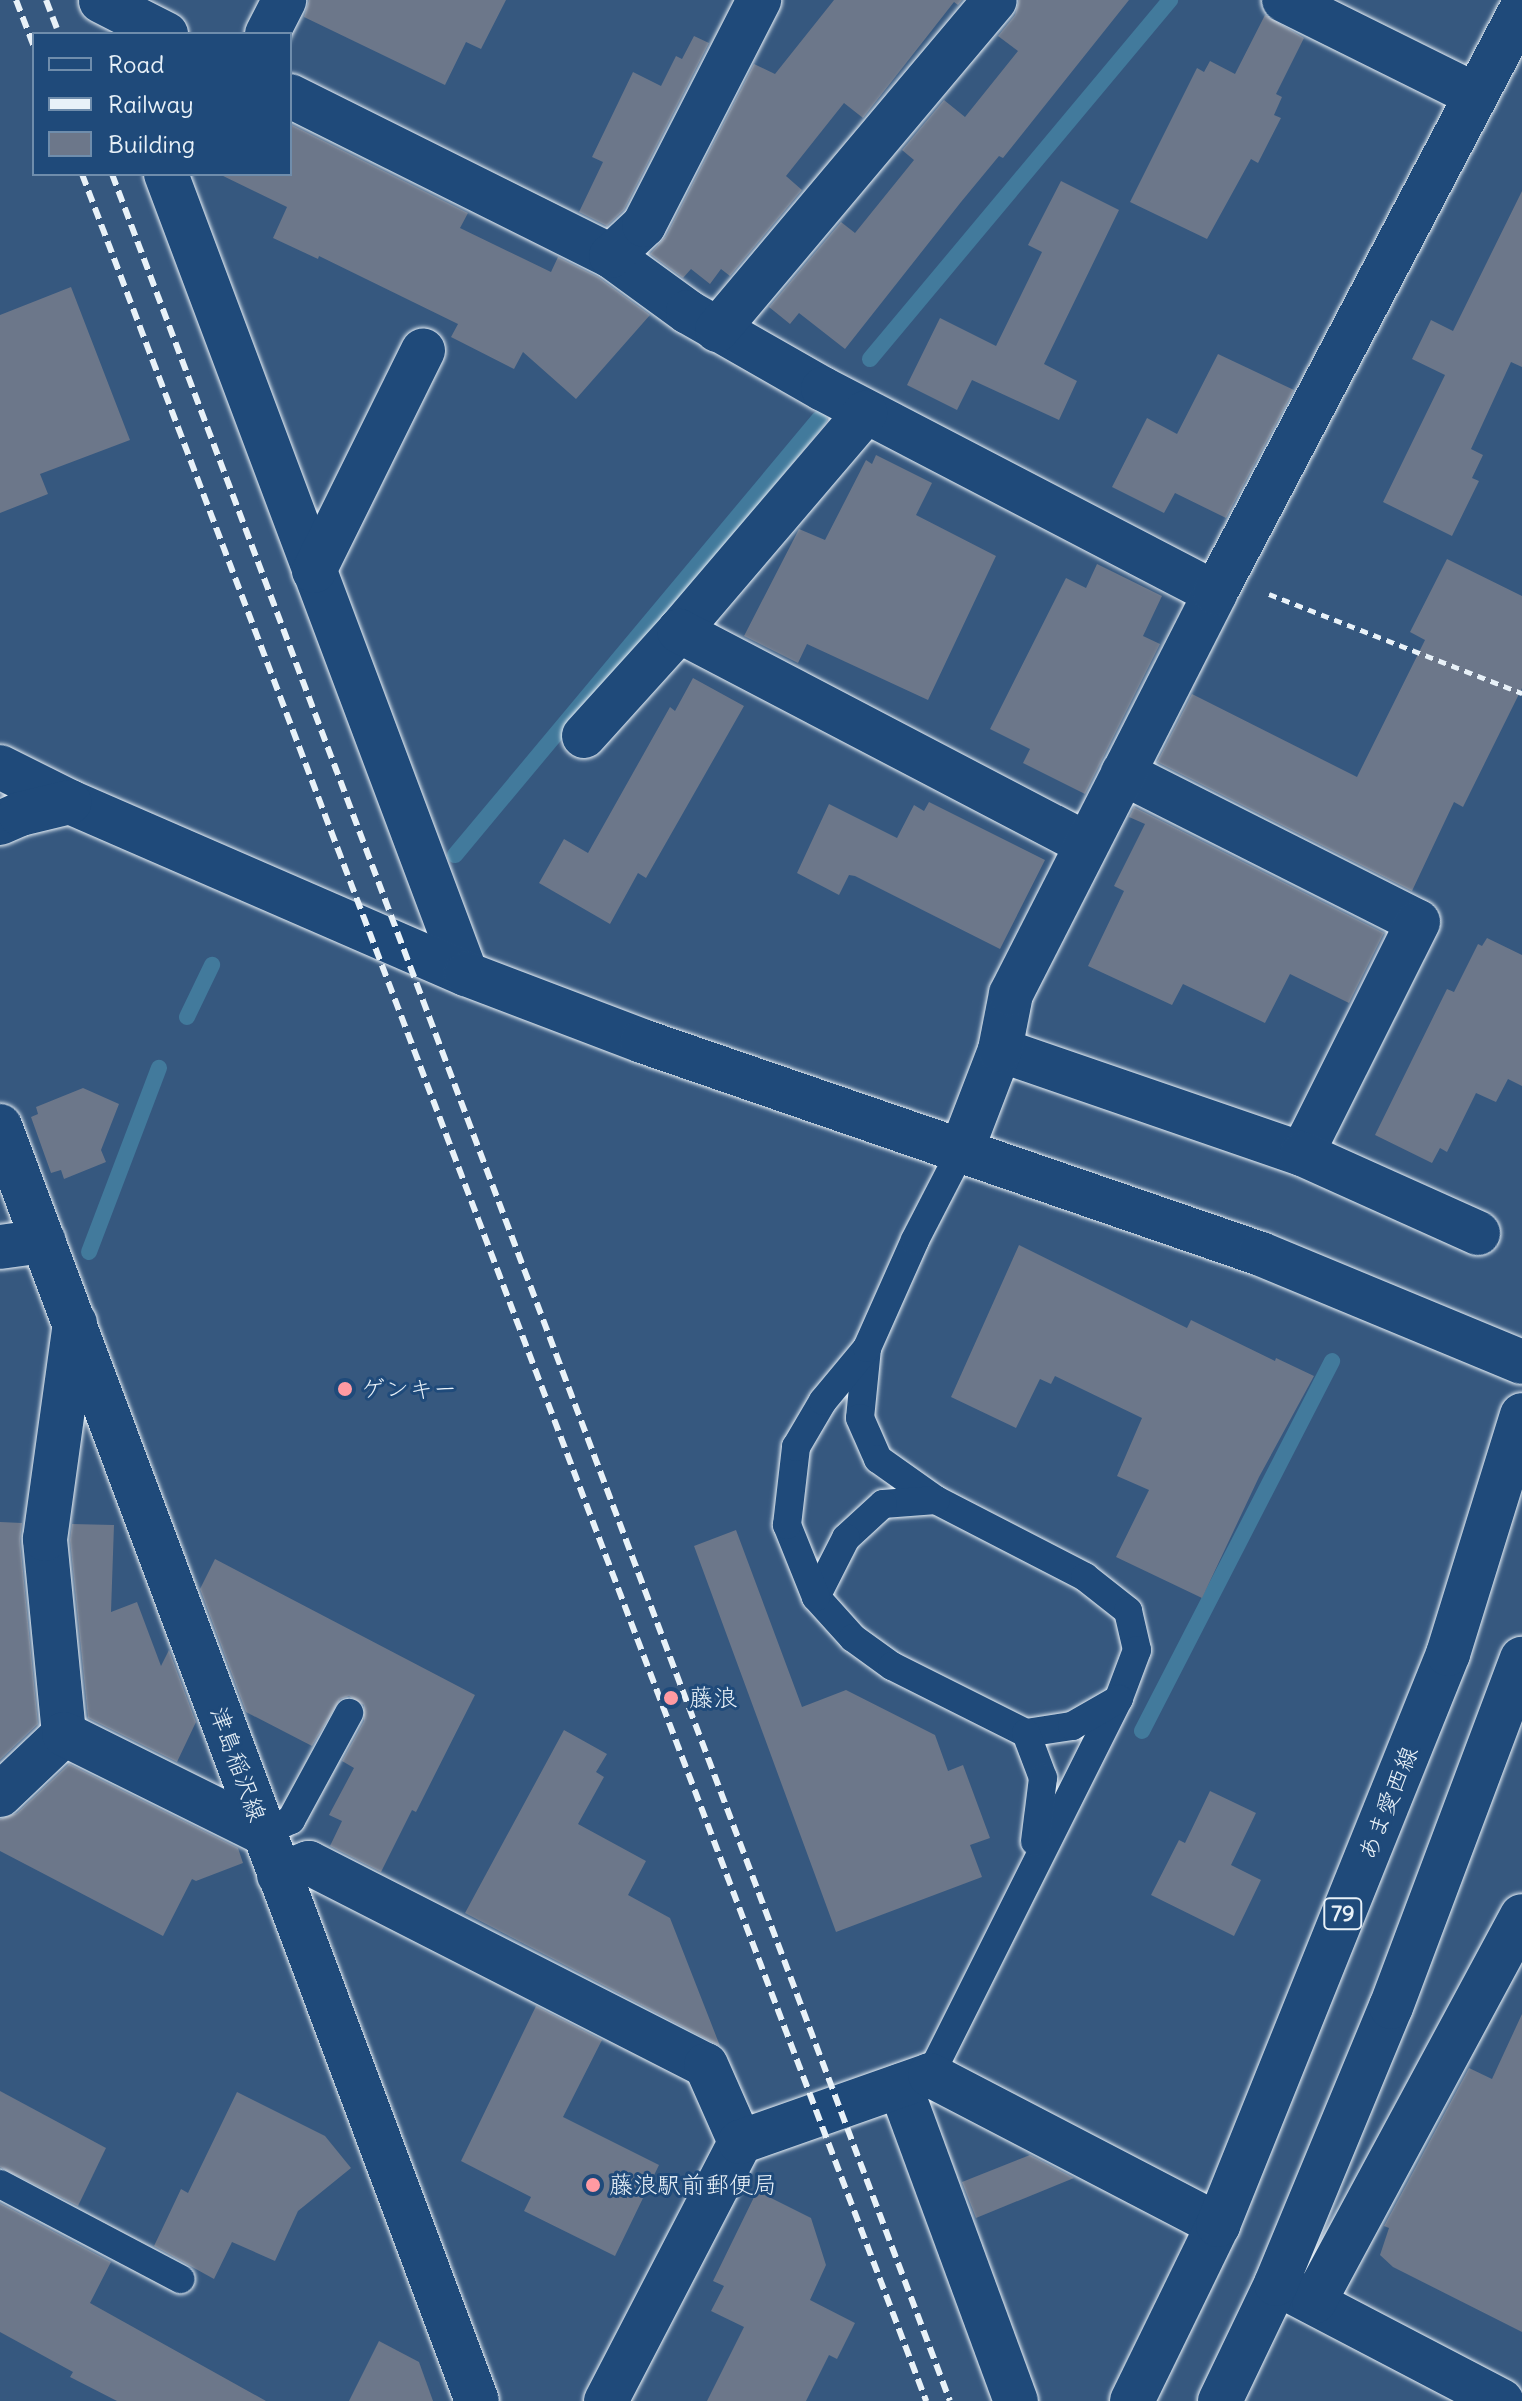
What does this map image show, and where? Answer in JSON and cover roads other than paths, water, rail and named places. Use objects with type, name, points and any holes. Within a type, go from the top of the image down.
[{"type":"street","points":[[268,32],[284,0]]},
{"type":"street","points":[[611,256],[644,225],[759,0]]},
{"type":"street","points":[[717,330],[995,0]]},
{"type":"street","points":[[1284,0],[1475,95]]},
{"type":"street","points":[[962,1149],[1000,1050],[1011,994],[1219,585],[1522,8]]},
{"type":"street","points":[[105,12],[160,32]]},
{"type":"street","points":[[292,97],[611,256],[717,330],[865,413],[1219,585]]},
{"type":"street","points":[[196,176],[173,193],[466,974]]},
{"type":"street","points":[[314,571],[423,350]]},
{"type":"street","points":[[584,736],[679,631],[865,413]]},
{"type":"street","points":[[679,631],[1087,844]]},
{"type":"street","points":[[0,767],[70,802],[466,974],[642,1041],[1261,1254],[1522,1362]]},
{"type":"street","points":[[1123,773],[1418,922],[1302,1154]]},
{"type":"street","points":[[0,823],[20,814],[70,802]]},
{"type":"street","points":[[1000,1050],[1302,1154],[1478,1233]]},
{"type":"street","name":"津島稲沢線","points":[[0,1126],[477,2401]]},
{"type":"street","points":[[0,1247],[44,1241]]},
{"type":"street","points":[[64,1734],[45,1539],[75,1323]]},
{"type":"street","name":"あま愛西線","points":[[1132,2401],[1218,2225],[1448,1654],[1522,1415]]},
{"type":"street","points":[[1220,2401],[1276,2284],[1391,2007],[1522,1659]]},
{"type":"street","points":[[0,1795],[64,1734]]},
{"type":"street","points":[[64,1734],[263,1833]]},
{"type":"street","points":[[279,1875],[309,1863],[706,2065],[740,2142]]},
{"type":"street","points":[[1314,2302],[1522,1916]]},
{"type":"street","points":[[915,2081],[1016,2401]]},
{"type":"street","points":[[606,2401],[740,2142],[915,2081],[1218,2225]]},
{"type":"street","points":[[1276,2284],[1501,2401]]},
{"type":"lane","points":[[962,1149],[915,1240],[867,1348],[823,1401],[796,1447],[787,1525],[816,1597],[853,1638],[892,1666],[1026,1733],[1072,1726],[1119,1698]]},
{"type":"lane","points":[[867,1348],[860,1418],[878,1459],[936,1500],[1085,1577],[1128,1611],[1137,1650],[1119,1698],[1029,1873],[915,2081]]},
{"type":"lane","points":[[816,1597],[846,1538],[883,1504],[936,1500]]},
{"type":"lane","points":[[263,1833],[291,1820],[349,1713]]},
{"type":"lane","points":[[1026,1733],[1043,1778],[1042,1804],[1029,1873]]},
{"type":"lane","points":[[0,2184],[180,2279]]},
{"type":"waterway","points":[[870,359],[1170,0]]},
{"type":"waterway","points":[[455,855],[819,419]]},
{"type":"waterway","points":[[187,1017],[212,965]]},
{"type":"waterway","points":[[89,1252],[159,1068]]},
{"type":"waterway","points":[[1142,1731],[1332,1361]]},
{"type":"railway","points":[[16,0],[32,42]]},
{"type":"railway","points":[[46,0],[58,32]]},
{"type":"railway","points":[[83,176],[926,2401]]},
{"type":"railway","points":[[113,176],[950,2401]]},
{"type":"place","name":"ゲンキー","points":[[345,1389]]},
{"type":"place","name":"藤浪","points":[[671,1698]]},
{"type":"place","name":"藤浪駅前郵便局","points":[[593,2185]]}]
